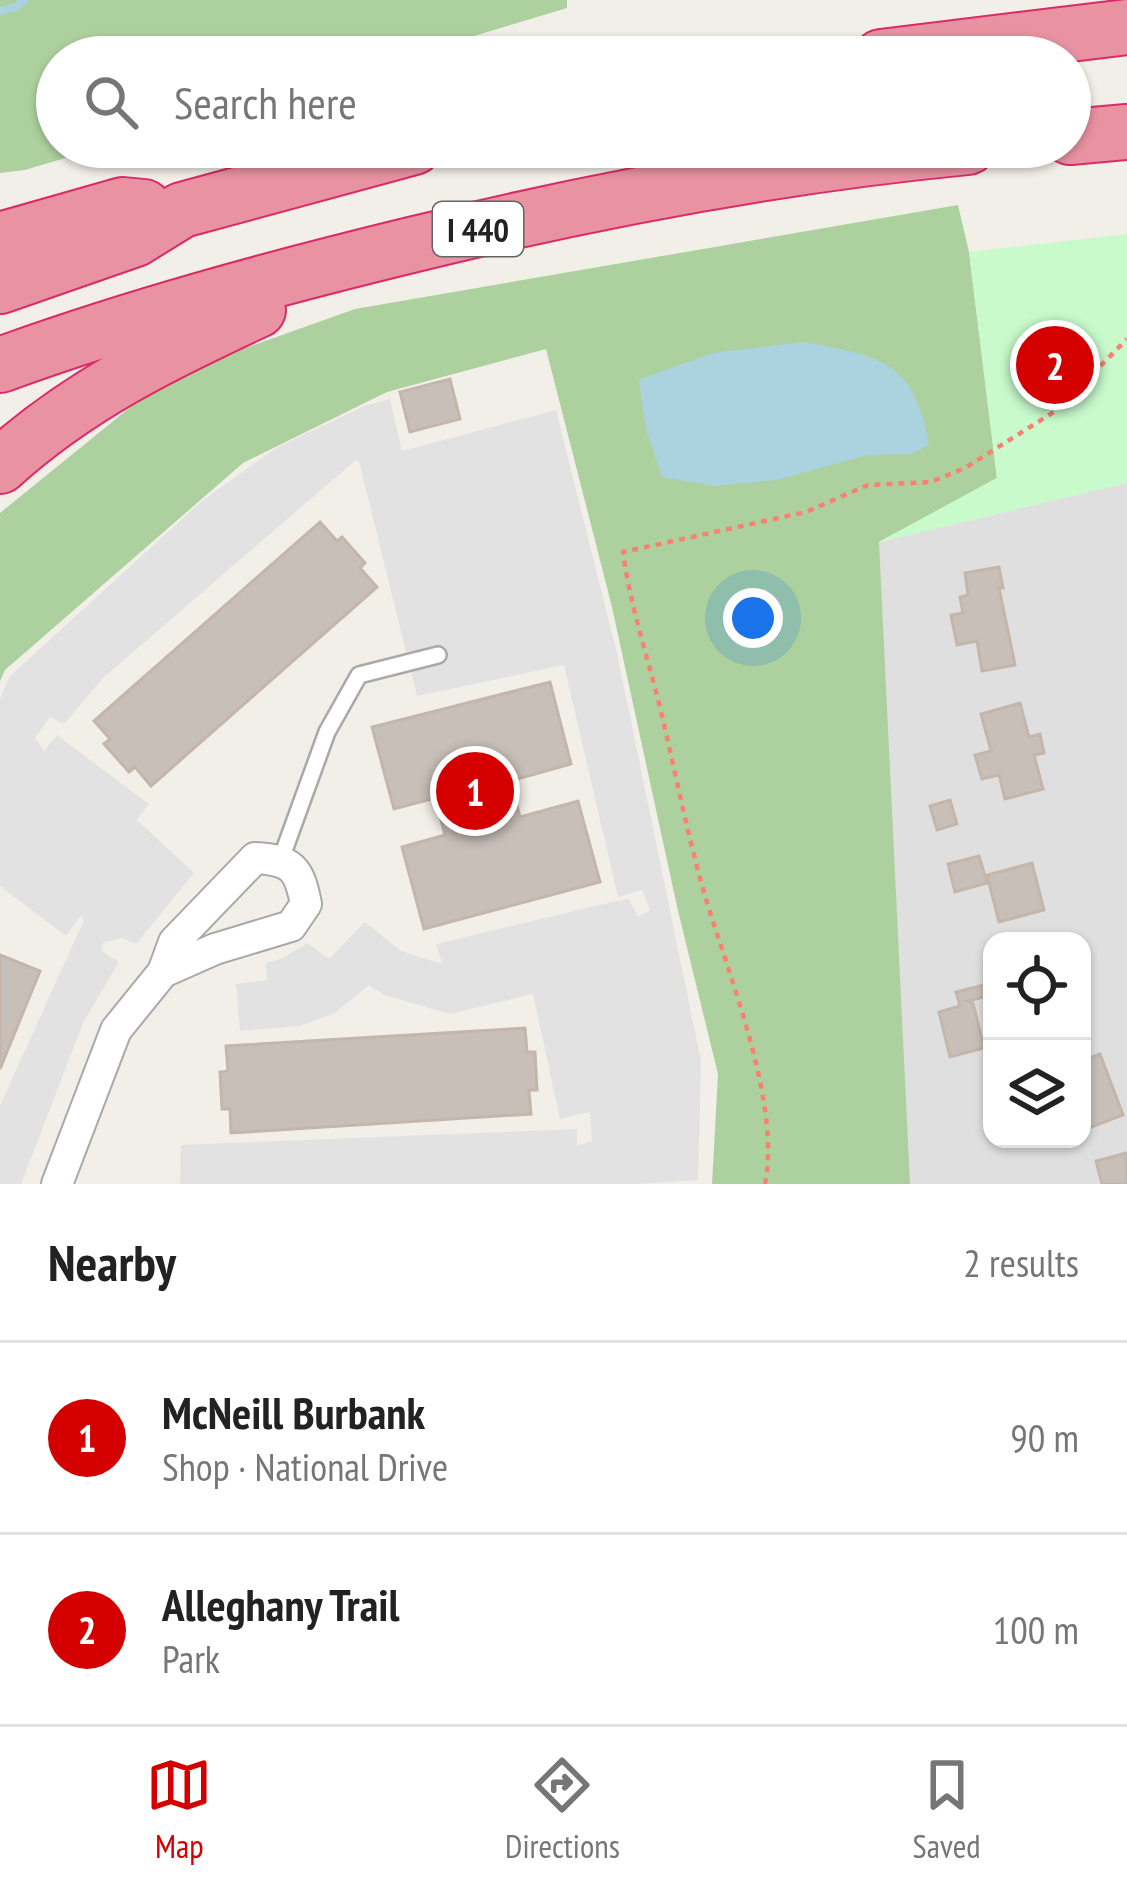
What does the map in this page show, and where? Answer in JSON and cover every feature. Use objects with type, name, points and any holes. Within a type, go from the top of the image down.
[{"type":"highway","points":[[1053,36],[1127,27]]},
{"type":"highway","points":[[1091,135],[1127,132]]},
{"type":"highway","points":[[0,286],[135,239],[182,210],[337,168]]},
{"type":"highway","name":"I 440","points":[[0,364],[209,294],[606,201],[790,168]]},
{"type":"highway","points":[[0,240],[123,205],[182,210]]},
{"type":"highway","points":[[0,466],[93,392],[163,353],[382,252]]},
{"type":"street","points":[[57,1184],[116,1030],[163,972],[174,942],[256,858],[281,859],[301,877],[306,904],[291,926],[215,949],[163,972]]},
{"type":"lane","points":[[281,859],[327,732],[359,675],[438,655]]},
{"type":"path","points":[[765,1184],[770,1129],[688,839],[622,552],[806,512],[868,485],[931,482],[964,469],[1057,410],[1127,339]]},
{"type":"shaded area","points":[[390,399],[402,451],[556,410],[617,653],[701,1061],[698,1180],[180,1184],[181,1145],[577,1129],[577,1146],[592,1141],[590,1112],[560,1119],[533,994],[450,1014],[384,995],[369,985],[335,1013],[300,1026],[240,1031],[236,984],[267,980],[266,963],[307,943],[329,959],[365,922],[401,951],[442,964],[436,944],[629,899],[638,917],[650,910],[642,890],[618,897],[564,665],[417,696],[356,460],[104,677],[64,724],[50,717],[35,738],[44,751],[57,735],[149,804],[137,820],[194,873],[136,944],[122,938],[103,943],[101,951],[119,962],[83,1023],[21,1184],[0,1184],[0,1106],[84,920],[81,915],[66,936],[0,886],[0,698],[10,676],[202,501],[276,448],[364,406]]},
{"type":"shaded area","points":[[1127,483],[1127,1184],[832,1184],[681,589]]},
{"type":"green space","points":[[0,0],[567,0],[567,8],[474,36],[36,36],[36,167],[0,173]]},
{"type":"green space","points":[[958,205],[969,252],[997,478],[879,542],[910,1184],[712,1184],[718,1074],[612,607],[546,349],[387,392],[243,463],[5,670],[0,681],[0,513],[170,375],[355,309]]},
{"type":"green space","points":[[1127,234],[1127,483],[879,542],[997,478],[969,252]]},
{"type":"water","points":[[804,342],[854,352],[890,367],[914,395],[929,445],[911,454],[867,455],[777,480],[714,486],[662,477],[646,429],[639,380],[712,353]]},
{"type":"building","points":[[450,379],[460,419],[410,432],[400,392]]},
{"type":"building","points":[[320,522],[337,541],[342,537],[365,563],[360,568],[377,587],[151,786],[135,767],[129,772],[104,744],[110,739],[94,721]]},
{"type":"building","points":[[999,567],[1015,665],[982,671],[977,641],[957,645],[951,615],[963,613],[960,597],[968,595],[965,573]]},
{"type":"building","points":[[550,682],[571,764],[510,781],[520,817],[578,801],[600,882],[424,929],[402,847],[445,835],[435,798],[394,809],[372,727]]},
{"type":"building","points":[[1020,703],[1029,737],[1040,734],[1044,753],[1034,755],[1043,789],[1005,799],[999,775],[982,779],[975,755],[991,751],[981,714]]},
{"type":"building","points":[[950,800],[957,824],[937,830],[930,806]]},
{"type":"building","points":[[979,856],[987,883],[955,892],[948,864]]},
{"type":"building","points":[[1032,863],[1044,910],[999,922],[987,875]]},
{"type":"building","points":[[0,955],[40,971],[0,1069]]},
{"type":"building","points":[[983,985],[983,997],[968,1001],[973,1003],[983,1048],[950,1057],[939,1012],[960,1006],[956,992]]},
{"type":"building","points":[[525,1028],[527,1052],[535,1052],[537,1090],[529,1090],[531,1114],[231,1133],[230,1109],[222,1109],[220,1072],[228,1071],[226,1046]]},
{"type":"building","points":[[1100,1054],[1123,1115],[1091,1127],[1091,1058]]},
{"type":"building","points":[[1126,1153],[1127,1184],[1102,1184],[1096,1161]]},
{"type":"waterway","points":[[0,11],[24,0]]},
{"type":"place","name":"Alleghany Trail","points":[[1055,365]]},
{"type":"place","name":"McNeill Burbank","points":[[475,791]]}]
